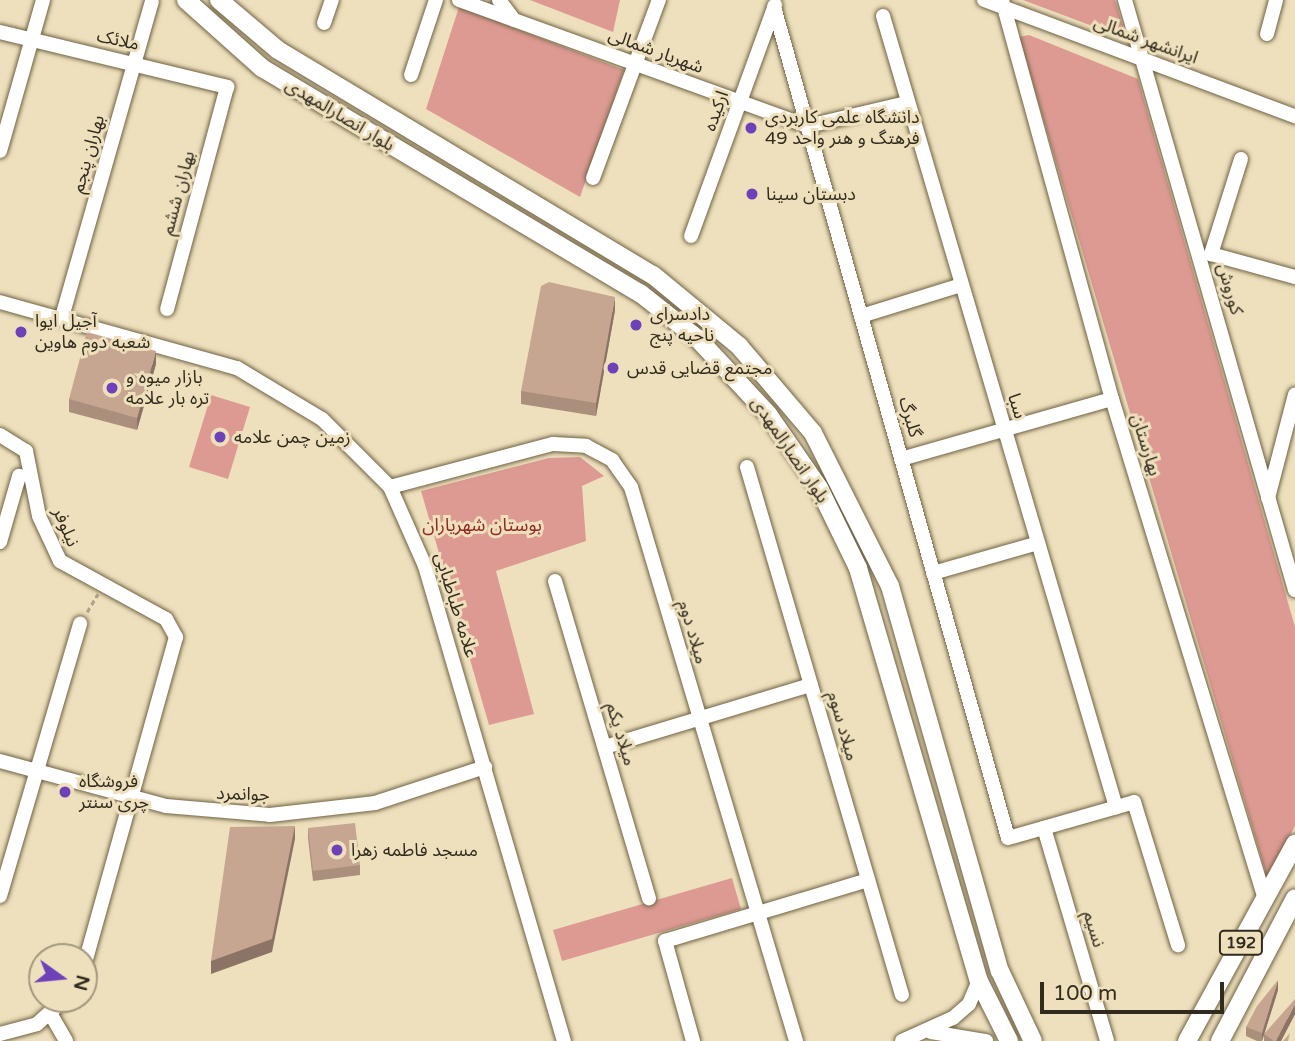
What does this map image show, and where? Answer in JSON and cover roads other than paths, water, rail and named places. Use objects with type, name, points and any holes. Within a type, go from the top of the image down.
[{"type":"main road","name":"بلوار انصارالمهدی","points":[[186,0],[262,68],[640,293],[716,356],[768,414],[818,488],[858,568],[979,981],[1009,1041]]},
{"type":"main road","name":"بلوار انصارالمهدی","points":[[219,0],[278,50],[653,275],[739,346],[813,433],[890,586],[1000,971],[1033,1041]]},
{"type":"main road","name":"192","points":[[1187,1041],[1295,844]]},
{"type":"main road","name":"192","points":[[1220,1041],[1295,898]]},
{"type":"street","points":[[0,152],[43,0]]},
{"type":"street","points":[[324,23],[332,0]]},
{"type":"street","points":[[411,75],[436,0]]},
{"type":"street","name":"شهریار شمالی","points":[[458,0],[808,126]]},
{"type":"street","points":[[499,0],[514,20]]},
{"type":"street","points":[[593,178],[659,0]]},
{"type":"street","name":"ایرانشهر شمالی","points":[[984,0],[1003,4],[1295,116]]},
{"type":"street","name":"کوروش","points":[[1125,0],[1295,590]]},
{"type":"street","points":[[1267,34],[1276,0]]},
{"type":"street","name":"بهاران پنجم","points":[[62,317],[152,2]]},
{"type":"street","name":"ارکیده","points":[[691,236],[775,3]]},
{"type":"street","name":"گلبرگ","points":[[775,3],[1008,838],[1044,828]]},
{"type":"street","name":"بهارستان","points":[[1003,4],[1112,399],[1265,898]]},
{"type":"street","name":"سبا","points":[[883,16],[1116,807]]},
{"type":"street","name":"ملائک","points":[[0,32],[134,62],[227,87]]},
{"type":"street","name":"بهاران ششم","points":[[167,309],[227,87]]},
{"type":"street","points":[[808,126],[907,103]]},
{"type":"street","points":[[1241,159],[1211,254],[1295,277]]},
{"type":"street","points":[[861,316],[961,285]]},
{"type":"street","name":"علامه طباطبایی","points":[[0,302],[62,317],[237,368],[322,419],[390,487],[425,566],[564,1041]]},
{"type":"street","points":[[1268,499],[1295,394]]},
{"type":"street","points":[[901,459],[1112,399]]},
{"type":"street","name":"نیلوفر","points":[[0,435],[26,451],[39,516],[60,561],[173,628],[132,799]]},
{"type":"street","name":"میلاد دوم","points":[[390,487],[554,444],[586,446],[612,460],[631,487],[796,1041]]},
{"type":"street","name":"میلاد سوم","points":[[747,467],[902,995]]},
{"type":"street","points":[[0,542],[19,475]]},
{"type":"street","points":[[933,573],[1038,543]]},
{"type":"street","name":"میلاد یکم","points":[[555,581],[649,898]]},
{"type":"street","points":[[0,896],[80,624]]},
{"type":"street","points":[[605,747],[811,685]]},
{"type":"street","name":"جوانمرد","points":[[0,761],[132,799],[207,812],[327,811],[375,803],[485,767]]},
{"type":"street","points":[[91,943],[132,799]]},
{"type":"street","points":[[1044,828],[1134,802],[1178,945]]},
{"type":"street","name":"نسیم","points":[[1044,828],[1107,1041]]},
{"type":"street","points":[[693,1041],[665,941],[868,880]]},
{"type":"street","points":[[902,1041],[930,1031],[969,1004],[979,981]]},
{"type":"street","points":[[0,1034],[37,1024],[50,1013],[66,1041]]},
{"type":"street","points":[[930,1031],[986,1041]]},
{"type":"place","name":"دانشگاه علمی کاربردی فرهتگ و هنر واحد 49","points":[[751,128]]},
{"type":"place","name":"دبستان سینا","points":[[752,194]]},
{"type":"place","name":"دادسرای ناحیه پنج","points":[[636,325]]},
{"type":"place","name":"آجیل ایوا شعبه دوم هاوین","points":[[21,332]]},
{"type":"place","name":"مجتمع قضایی قدس","points":[[613,368]]},
{"type":"place","name":"بازار میوه و تره بار علامه","points":[[112,388]]},
{"type":"place","name":"زمین چمن علامه","points":[[220,437]]},
{"type":"place","name":"فروشگاه چری سنتر","points":[[65,792]]},
{"type":"place","name":"مسجد فاطمه زهرا","points":[[337,850]]},
{"type":"park label","name":"بوستان شهریاران","points":[[482,525]]}]
